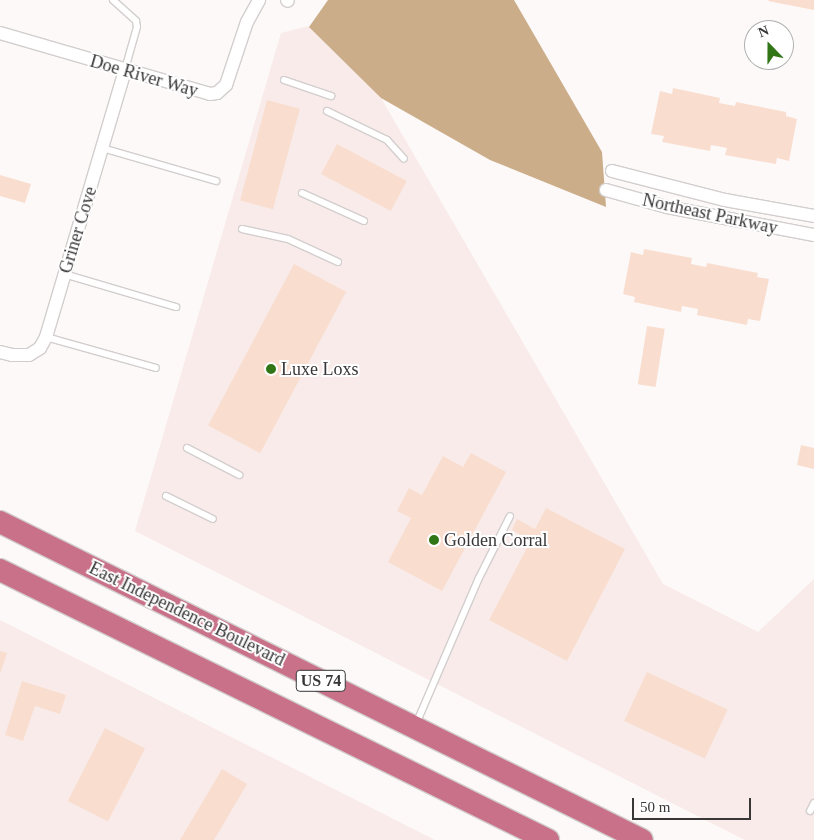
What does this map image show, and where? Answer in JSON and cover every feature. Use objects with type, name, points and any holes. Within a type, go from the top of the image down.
[{"type":"highway","name":"East Independence Boulevard","points":[[0,522],[642,840]]},
{"type":"highway","name":"US 74","points":[[0,570],[548,840]]},
{"type":"street","name":"Doe River Way","points":[[0,34],[202,93],[217,93],[223,89],[229,79],[247,22],[259,0]]},
{"type":"street","name":"Griner Cove","points":[[0,352],[12,355],[29,355],[40,348],[46,337],[125,70]]},
{"type":"street","name":"Northeast Parkway","points":[[612,171],[725,200],[814,216]]},
{"type":"street","name":"Northeast Parkway","points":[[606,190],[667,207],[814,235]]},
{"type":"lane","points":[[113,0],[136,21],[137,28],[125,70]]},
{"type":"lane","points":[[284,80],[331,96]]},
{"type":"lane","points":[[327,111],[386,140],[404,159]]},
{"type":"lane","points":[[102,148],[216,181]]},
{"type":"lane","points":[[302,193],[364,221]]},
{"type":"lane","points":[[242,229],[288,240],[338,262]]},
{"type":"lane","points":[[64,274],[176,307]]},
{"type":"lane","points":[[46,337],[156,368]]},
{"type":"lane","points":[[187,448],[238,475]]},
{"type":"lane","points":[[166,496],[213,519]]},
{"type":"lane","points":[[415,727],[479,578],[510,516]]},
{"type":"lane","points":[[810,811],[814,803]]},
{"type":"shaded area","points":[[328,0],[514,0],[602,152],[606,207],[490,160],[381,98],[309,27]]},
{"type":"shaded area","points":[[309,26],[381,98],[663,584],[758,632],[814,579],[814,840],[745,840],[135,531],[281,33]]},
{"type":"shaded area","points":[[0,620],[435,840],[0,840]]},
{"type":"building","points":[[814,0],[814,10],[768,1]]},
{"type":"building","points":[[673,88],[720,98],[719,103],[735,106],[736,102],[786,112],[786,116],[797,119],[789,161],[777,158],[776,164],[725,155],[727,148],[711,145],[710,151],[662,142],[664,136],[651,134],[660,91],[672,94]]},
{"type":"building","points":[[267,100],[300,109],[273,209],[240,200]]},
{"type":"building","points":[[337,144],[407,181],[391,211],[321,174]]},
{"type":"building","points":[[0,175],[31,184],[25,203],[0,196]]},
{"type":"building","points":[[644,249],[692,258],[691,264],[706,267],[707,263],[758,273],[757,277],[769,279],[760,321],[748,319],[747,325],[697,315],[698,309],[682,306],[681,312],[634,302],[635,297],[623,294],[631,252],[643,255]]},
{"type":"building","points":[[294,264],[346,292],[260,453],[208,426]]},
{"type":"building","points":[[647,326],[665,329],[656,387],[638,384]]},
{"type":"building","points":[[801,445],[814,448],[814,469],[797,465]]},
{"type":"building","name":"Golden Corral","points":[[471,453],[506,472],[442,591],[388,562],[411,518],[397,511],[409,488],[422,495],[443,456],[463,467]]},
{"type":"building","points":[[546,508],[625,549],[567,661],[489,620],[531,540],[512,530],[517,519],[535,529]]},
{"type":"building","points":[[0,651],[7,653],[0,674]]},
{"type":"building","points":[[647,672],[728,710],[705,759],[624,721]]},
{"type":"building","points":[[22,681],[66,695],[60,714],[35,706],[23,741],[5,735]]},
{"type":"building","points":[[105,728],[145,748],[108,821],[68,801]]},
{"type":"building","points":[[222,769],[247,784],[214,840],[180,840]]},
{"type":"place","name":"Luxe Loxs","points":[[271,369]]},
{"type":"place","name":"Golden Corral","points":[[434,540]]}]
